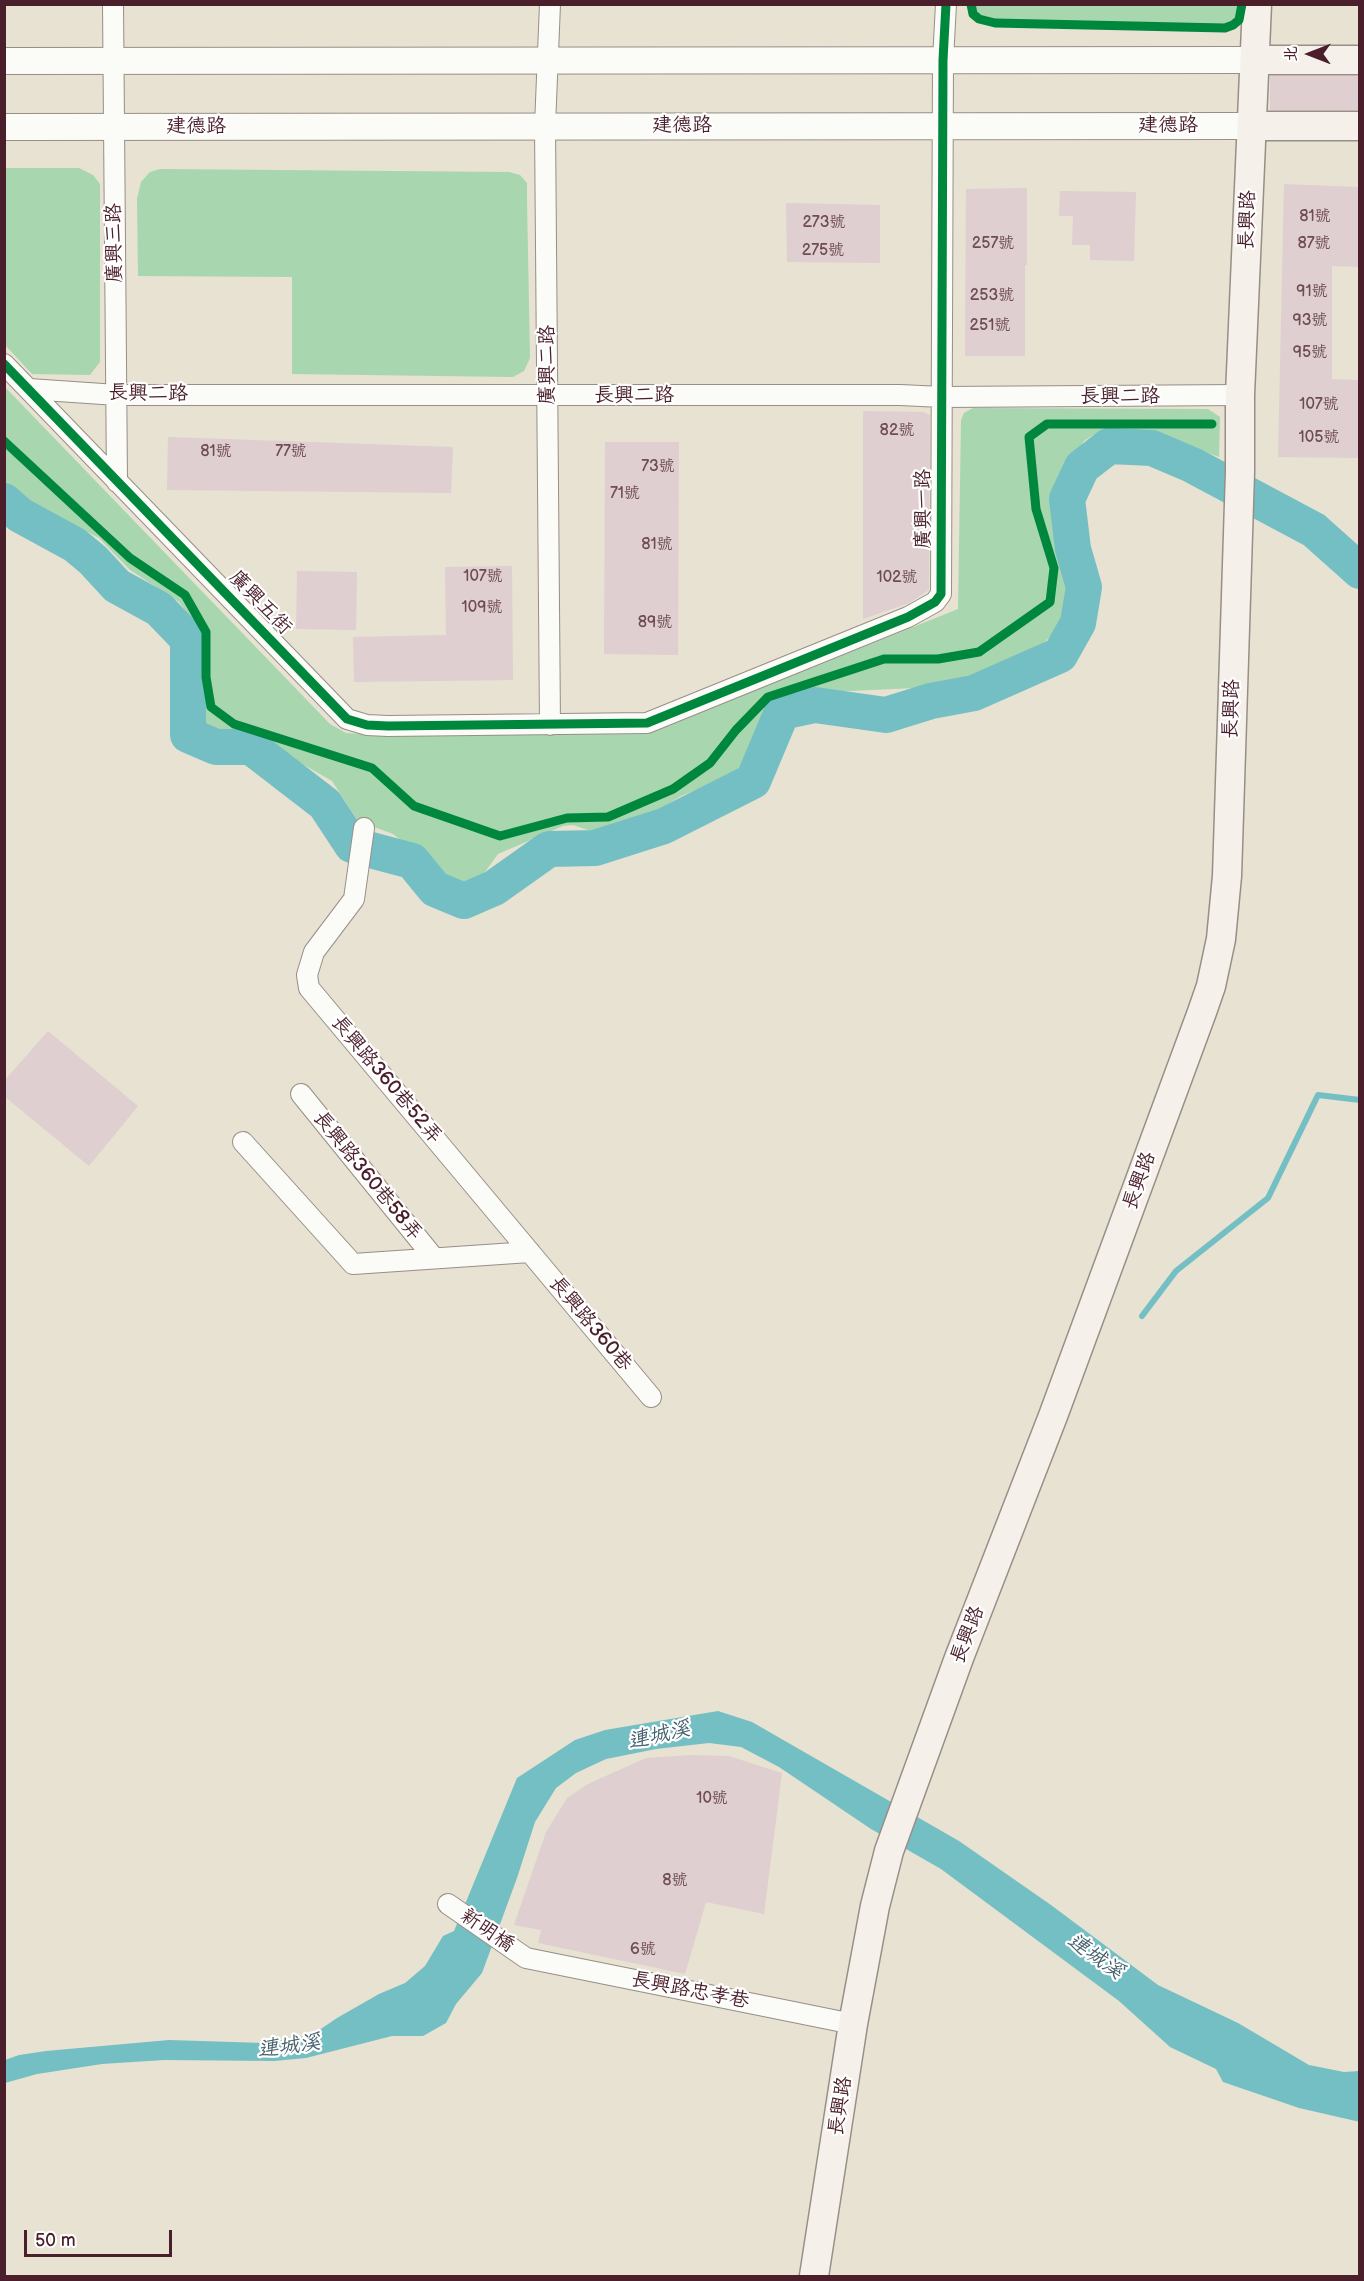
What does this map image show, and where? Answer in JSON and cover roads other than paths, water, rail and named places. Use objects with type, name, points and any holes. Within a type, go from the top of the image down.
[{"type":"main road","name":"長興路","points":[[814,2277],[875,1906],[898,1824],[958,1658],[1053,1416],[1211,986],[1221,939],[1227,876],[1240,472],[1240,396],[1257,4]]},
{"type":"main road","points":[[1255,60],[1359,60]]},
{"type":"main road","name":"建德路","points":[[1252,126],[1359,126]]},
{"type":"street","name":"廣興三路","points":[[113,4],[117,482]]},
{"type":"street","name":"廣興二路","points":[[550,4],[545,126],[550,725]]},
{"type":"street","name":"廣興一路","points":[[550,725],[647,723],[908,617],[935,602],[941,594],[943,60],[946,4]]},
{"type":"street","points":[[4,61],[1255,60]]},
{"type":"street","name":"建德路","points":[[4,127],[1252,126]]},
{"type":"street","name":"廣興五街","points":[[4,364],[347,719],[367,725],[388,726],[550,725]]},
{"type":"street","name":"長興二路","points":[[28,389],[117,395],[1240,396]]},
{"type":"street","name":"長興路360巷52弄","points":[[364,828],[354,899],[314,952],[307,975],[309,988],[530,1252]]},
{"type":"street","name":"長興路360巷58弄","points":[[301,1094],[434,1258]]},
{"type":"street","points":[[243,1142],[353,1264],[530,1252]]},
{"type":"street","name":"長興路360巷","points":[[530,1252],[651,1397]]},
{"type":"street","name":"新明橋","points":[[448,1904],[526,1958]]},
{"type":"street","name":"長興路忠孝巷","points":[[526,1958],[854,2024]]},
{"type":"water","name":"連城溪","points":[[718,1711],[752,1722],[959,1841],[1051,1905],[1158,1985],[1238,2023],[1309,2065],[1344,2072],[1359,2071],[1360,2122],[1299,2108],[1223,2082],[1216,2069],[1170,2047],[1119,2001],[941,1869],[871,1829],[779,1767],[741,1747],[709,1743],[656,1749],[606,1759],[576,1773],[556,1788],[535,1822],[482,1973],[456,2004],[446,2023],[423,2036],[392,2036],[306,2058],[274,2061],[164,2060],[102,2064],[37,2074],[5,2083],[5,2060],[19,2055],[169,2040],[264,2043],[312,2035],[379,1994],[405,1983],[425,1966],[443,1936],[454,1931],[517,1778],[575,1740],[605,1730]]},
{"type":"waterway","points":[[4,501],[20,515],[75,545],[93,560],[117,586],[159,609],[188,639],[188,735],[216,747],[251,747],[325,804],[352,845],[412,861],[435,889],[464,901],[494,888],[549,849],[595,848],[664,826],[753,781],[782,712],[815,705],[886,715],[931,701],[974,693],[1060,655],[1078,623],[1084,587],[1073,549],[1067,499],[1082,467],[1109,446],[1152,448],[1192,465],[1314,530],[1360,571]]},
{"type":"waterway","points":[[1142,1316],[1176,1271],[1268,1198],[1318,1095],[1360,1100]]}]
